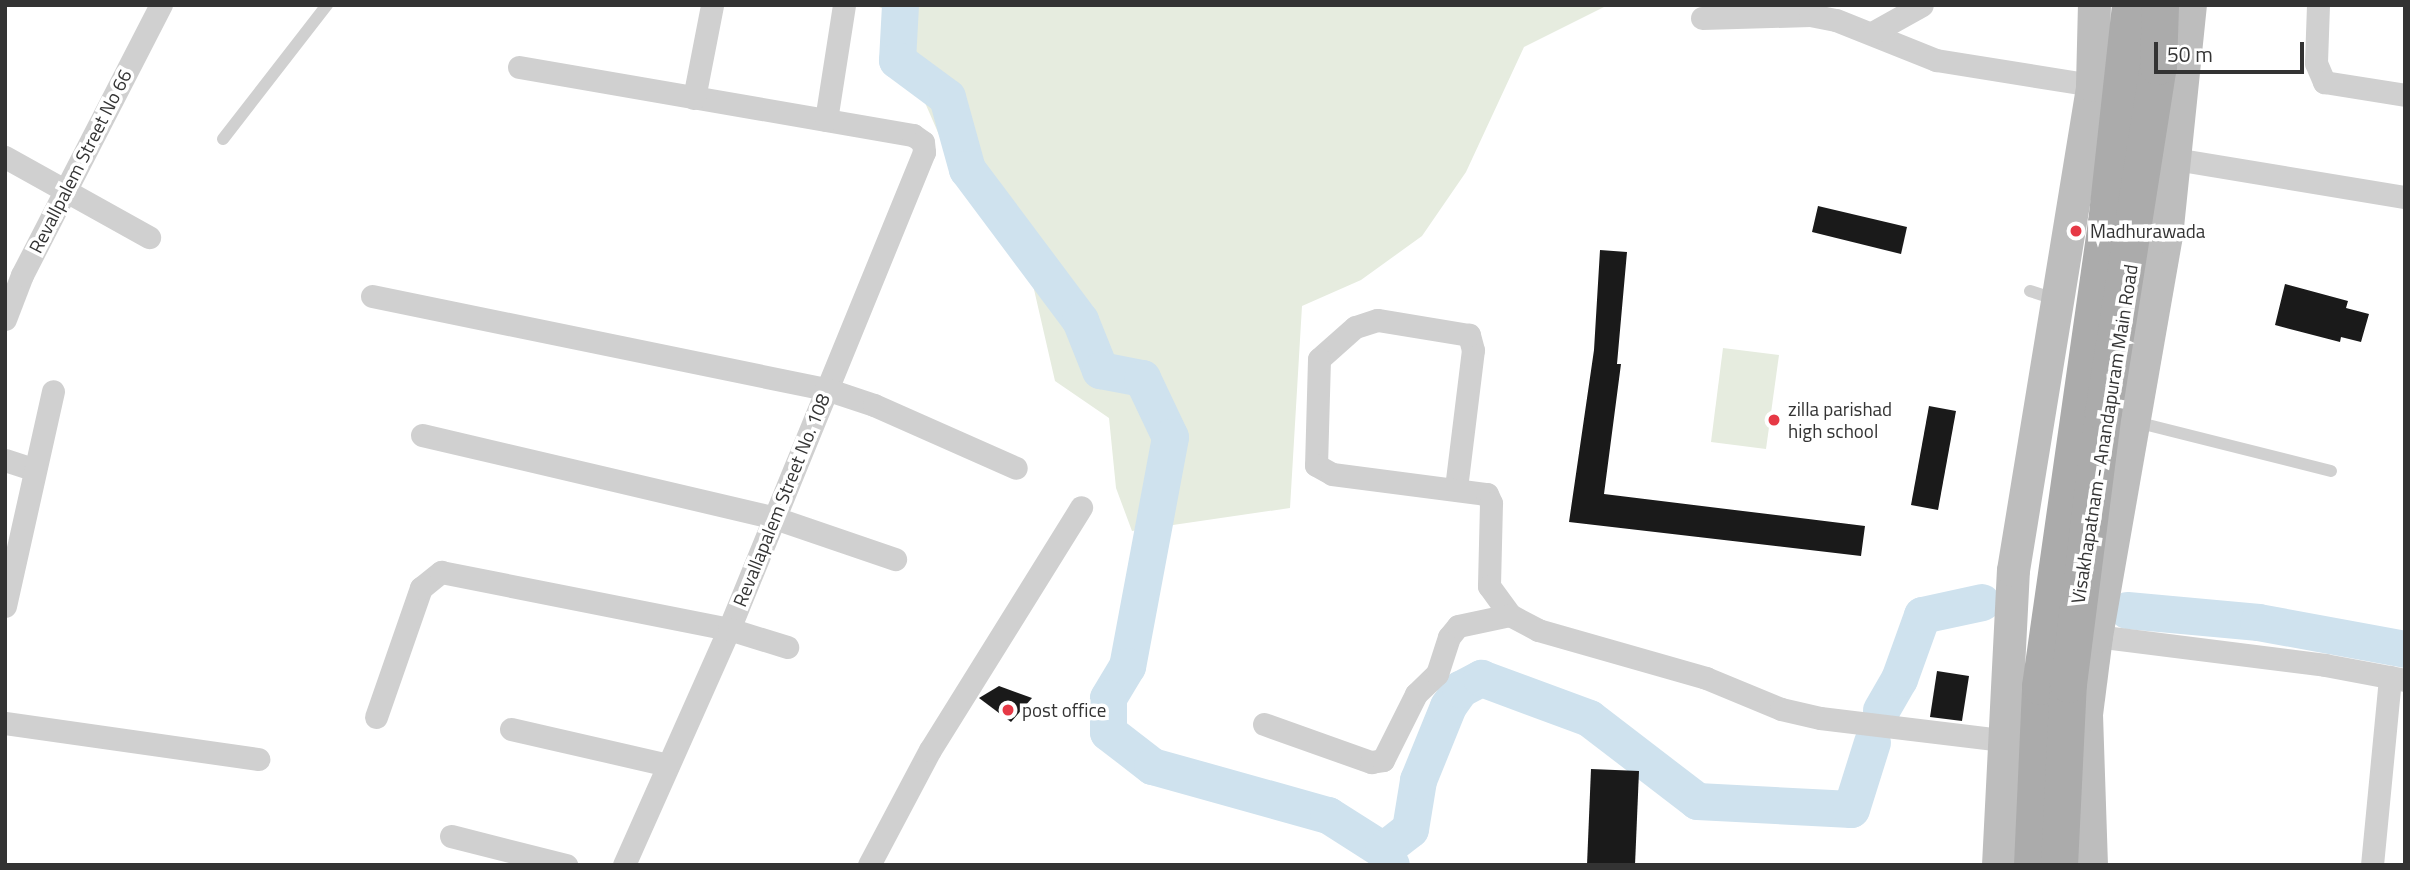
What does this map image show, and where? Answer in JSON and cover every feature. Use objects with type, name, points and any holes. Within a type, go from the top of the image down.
[{"type":"main road","name":"Visakhapatnam - Anandapuram Main Road","points":[[2032,865],[2040,686],[2105,413],[2106,223],[2130,5]]},
{"type":"main road","name":"Visakhapatnam - Anandapuram Main Road","points":[[2059,865],[2068,684],[2105,413],[2158,66],[2160,5]]},
{"type":"street","name":"Revallpalem Street No 66","points":[[5,319],[66,188],[161,5]]},
{"type":"street","points":[[694,98],[712,5]]},
{"type":"street","points":[[519,67],[826,120],[845,5]]},
{"type":"street","points":[[1872,33],[1922,5]]},
{"type":"street","points":[[1998,865],[2013,570],[2044,296],[2092,85],[2094,5]]},
{"type":"street","points":[[2091,865],[2086,714],[2096,636],[2105,413],[2166,236],[2190,5]]},
{"type":"street","points":[[2318,5],[2316,63],[2323,82],[2405,95]]},
{"type":"street","points":[[1702,18],[1810,15],[1872,33],[1936,60],[2092,85]]},
{"type":"street","name":"Revallapalem Street No. 108","points":[[624,865],[729,629],[922,162],[923,142],[913,135],[826,120]]},
{"type":"street","points":[[5,157],[66,188],[149,237]]},
{"type":"street","points":[[2175,159],[2405,197]]},
{"type":"street","points":[[372,296],[826,389],[874,405],[1016,468]]},
{"type":"street","points":[[1456,488],[1473,351],[1469,335],[1377,320],[1355,327],[1320,359],[1316,464],[1332,474],[1487,494],[1491,503],[1489,586],[1510,615],[1538,630],[1706,678],[1794,712],[2003,740]]},
{"type":"street","points":[[5,606],[33,469],[53,391]]},
{"type":"street","points":[[422,435],[775,518],[895,559]]},
{"type":"street","points":[[5,460],[33,469]]},
{"type":"street","points":[[869,865],[930,750],[1081,507]]},
{"type":"street","points":[[376,717],[421,588],[441,572],[729,629],[788,647]]},
{"type":"street","points":[[1264,724],[1371,762],[1383,760],[1416,694],[1437,674],[1449,638],[1458,626],[1510,615]]},
{"type":"street","points":[[2096,636],[2397,679],[2372,865]]},
{"type":"street","points":[[5,723],[258,759]]},
{"type":"street","points":[[511,729],[672,757]]},
{"type":"street","points":[[451,836],[566,865]]},
{"type":"lane","points":[[223,139],[327,5]]},
{"type":"lane","points":[[2105,413],[2331,471]]},
{"type":"shaded area","points":[[874,5],[1608,5],[1524,47],[1466,172],[1422,236],[1361,280],[1302,306],[1290,508],[1132,531],[1116,488],[1109,418],[1055,381],[1030,272],[994,229],[940,137],[884,9]]},
{"type":"shaded area","points":[[1723,348],[1779,355],[1766,449],[1711,442]]},
{"type":"building","points":[[1818,206],[1907,227],[1901,254],[1812,232]]},
{"type":"building","points":[[1600,250],[1627,252],[1617,364],[1621,364],[1604,494],[1865,526],[1861,556],[1569,522],[1594,350]]},
{"type":"building","points":[[2285,284],[2348,301],[2346,308],[2369,314],[2361,342],[2341,337],[2340,342],[2275,325]]},
{"type":"building","points":[[1929,406],[1956,411],[1938,510],[1911,505]]},
{"type":"building","points":[[1937,671],[1969,676],[1962,721],[1930,717]]},
{"type":"building","name":"post office","points":[[999,686],[1032,698],[1011,722],[979,698]]},
{"type":"building","points":[[1591,769],[1639,771],[1635,865],[1587,865]]},
{"type":"waterway","points":[[900,5],[897,60],[947,97],[967,169],[1080,320],[1100,370],[1142,378],[1170,437],[1127,666],[1108,698],[1108,732],[1152,766],[1328,815],[1383,850],[1391,865]]},
{"type":"waterway","points":[[1881,710],[1899,679],[1922,615],[1982,602]]},
{"type":"waterway","points":[[2127,610],[2258,622],[2405,649]]},
{"type":"waterway","points":[[1383,850],[1410,829],[1418,780],[1448,706],[1460,689],[1481,678],[1589,718],[1697,801],[1851,809],[1872,742]]},
{"type":"place","name":"Madhurawada","points":[[2076,231]]},
{"type":"place","name":"zilla parishad high school","points":[[1774,420]]},
{"type":"place","name":"post office","points":[[1008,710]]}]
